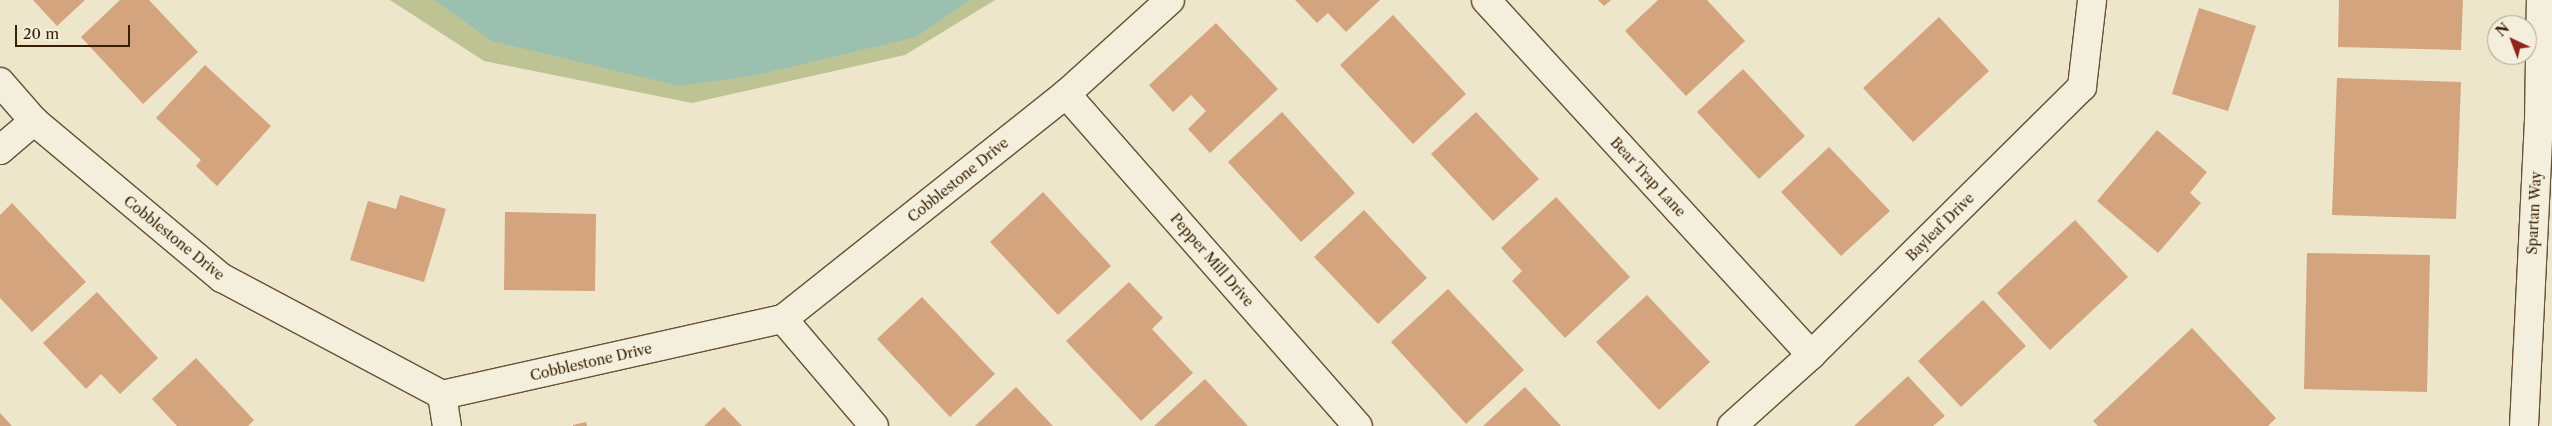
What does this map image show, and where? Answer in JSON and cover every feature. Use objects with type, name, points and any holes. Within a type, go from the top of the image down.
[{"type":"street","name":"Cobblestone Drive","points":[[0,82],[34,121],[222,278],[442,395],[783,320],[1066,94],[1170,0]]},
{"type":"street","name":"Bear Trap Lane","points":[[1486,0],[1811,355]]},
{"type":"street","name":"Bayleaf Drive","points":[[1732,426],[1811,355],[2082,87],[2092,0]]},
{"type":"street","name":"Spartan Way","points":[[2524,426],[2545,130],[2541,0]]},
{"type":"street","name":"Pepper Mill Drive","points":[[1066,94],[1358,426]]},
{"type":"street","points":[[0,150],[34,121]]},
{"type":"street","points":[[783,320],[874,426]]},
{"type":"street","points":[[442,395],[447,426]]},
{"type":"shaded area","points":[[390,0],[995,0],[905,55],[692,103],[484,61]]},
{"type":"shaded area","points":[[434,0],[970,0],[916,37],[757,75],[679,86],[492,41]]},
{"type":"building","points":[[33,0],[85,0],[57,26]]},
{"type":"building","points":[[120,0],[149,0],[198,52],[143,104],[81,37]]},
{"type":"building","points":[[1295,0],[1380,0],[1346,32],[1328,13],[1317,23]]},
{"type":"building","points":[[1598,0],[1611,0],[1604,6]]},
{"type":"building","points":[[1658,0],[1707,0],[1745,41],[1686,96],[1625,31]]},
{"type":"building","points":[[2339,0],[2463,0],[2461,50],[2338,47]]},
{"type":"building","points":[[2199,8],[2256,26],[2228,111],[2172,94]]},
{"type":"building","points":[[1393,15],[1466,94],[1413,144],[1340,65]]},
{"type":"building","points":[[1939,17],[1989,71],[1913,142],[1863,88]]},
{"type":"building","points":[[1216,23],[1278,89],[1210,153],[1188,129],[1206,111],[1191,95],[1173,112],[1149,85]]},
{"type":"building","points":[[205,65],[271,126],[217,186],[196,166],[201,160],[156,118]]},
{"type":"building","points":[[1743,69],[1805,136],[1759,179],[1697,112]]},
{"type":"building","points":[[2337,78],[2461,82],[2456,219],[2332,215]]},
{"type":"building","points":[[1282,112],[1355,193],[1301,242],[1228,162]]},
{"type":"building","points":[[1476,112],[1539,179],[1493,221],[1431,154]]},
{"type":"building","points":[[2157,130],[2207,172],[2190,193],[2201,203],[2158,253],[2097,201]]},
{"type":"building","points":[[1829,147],[1890,211],[1841,256],[1781,192]]},
{"type":"building","points":[[1043,192],[1111,266],[1058,315],[990,242]]},
{"type":"building","points":[[400,195],[446,209],[424,282],[350,260],[368,201],[396,209]]},
{"type":"building","points":[[1556,197],[1630,277],[1565,338],[1512,281],[1522,271],[1501,248]]},
{"type":"building","points":[[12,203],[86,282],[32,332],[0,298],[0,215]]},
{"type":"building","points":[[1364,210],[1427,278],[1378,324],[1314,257]]},
{"type":"building","points":[[505,212],[596,214],[595,291],[504,290]]},
{"type":"building","points":[[2075,220],[2128,277],[2050,350],[1997,293]]},
{"type":"building","points":[[2307,253],[2430,255],[2427,392],[2304,389]]},
{"type":"building","points":[[1129,282],[1163,318],[1152,329],[1193,373],[1141,421],[1066,341]]},
{"type":"building","points":[[1448,289],[1524,370],[1466,424],[1391,342]]},
{"type":"building","points":[[97,292],[158,358],[120,394],[101,374],[86,389],[43,343]]},
{"type":"building","points":[[1647,295],[1710,362],[1659,410],[1596,342]]},
{"type":"building","points":[[922,297],[995,374],[950,417],[877,339]]},
{"type":"building","points":[[1983,300],[2026,346],[1961,407],[1918,361]]},
{"type":"building","points":[[2192,328],[2276,418],[2268,426],[2098,426],[2093,421]]},
{"type":"building","points":[[196,358],[254,420],[248,426],[177,426],[152,399]]},
{"type":"building","points":[[1908,376],[1945,416],[1933,426],[1854,426]]},
{"type":"building","points":[[1205,379],[1248,426],[1154,426]]},
{"type":"building","points":[[1016,387],[1053,426],[975,426]]},
{"type":"building","points":[[1525,387],[1561,426],[1483,426]]},
{"type":"building","points":[[724,407],[742,426],[704,426]]},
{"type":"building","points":[[0,413],[12,426],[0,426]]},
{"type":"building","points":[[586,422],[587,426],[573,426],[573,425]]}]
